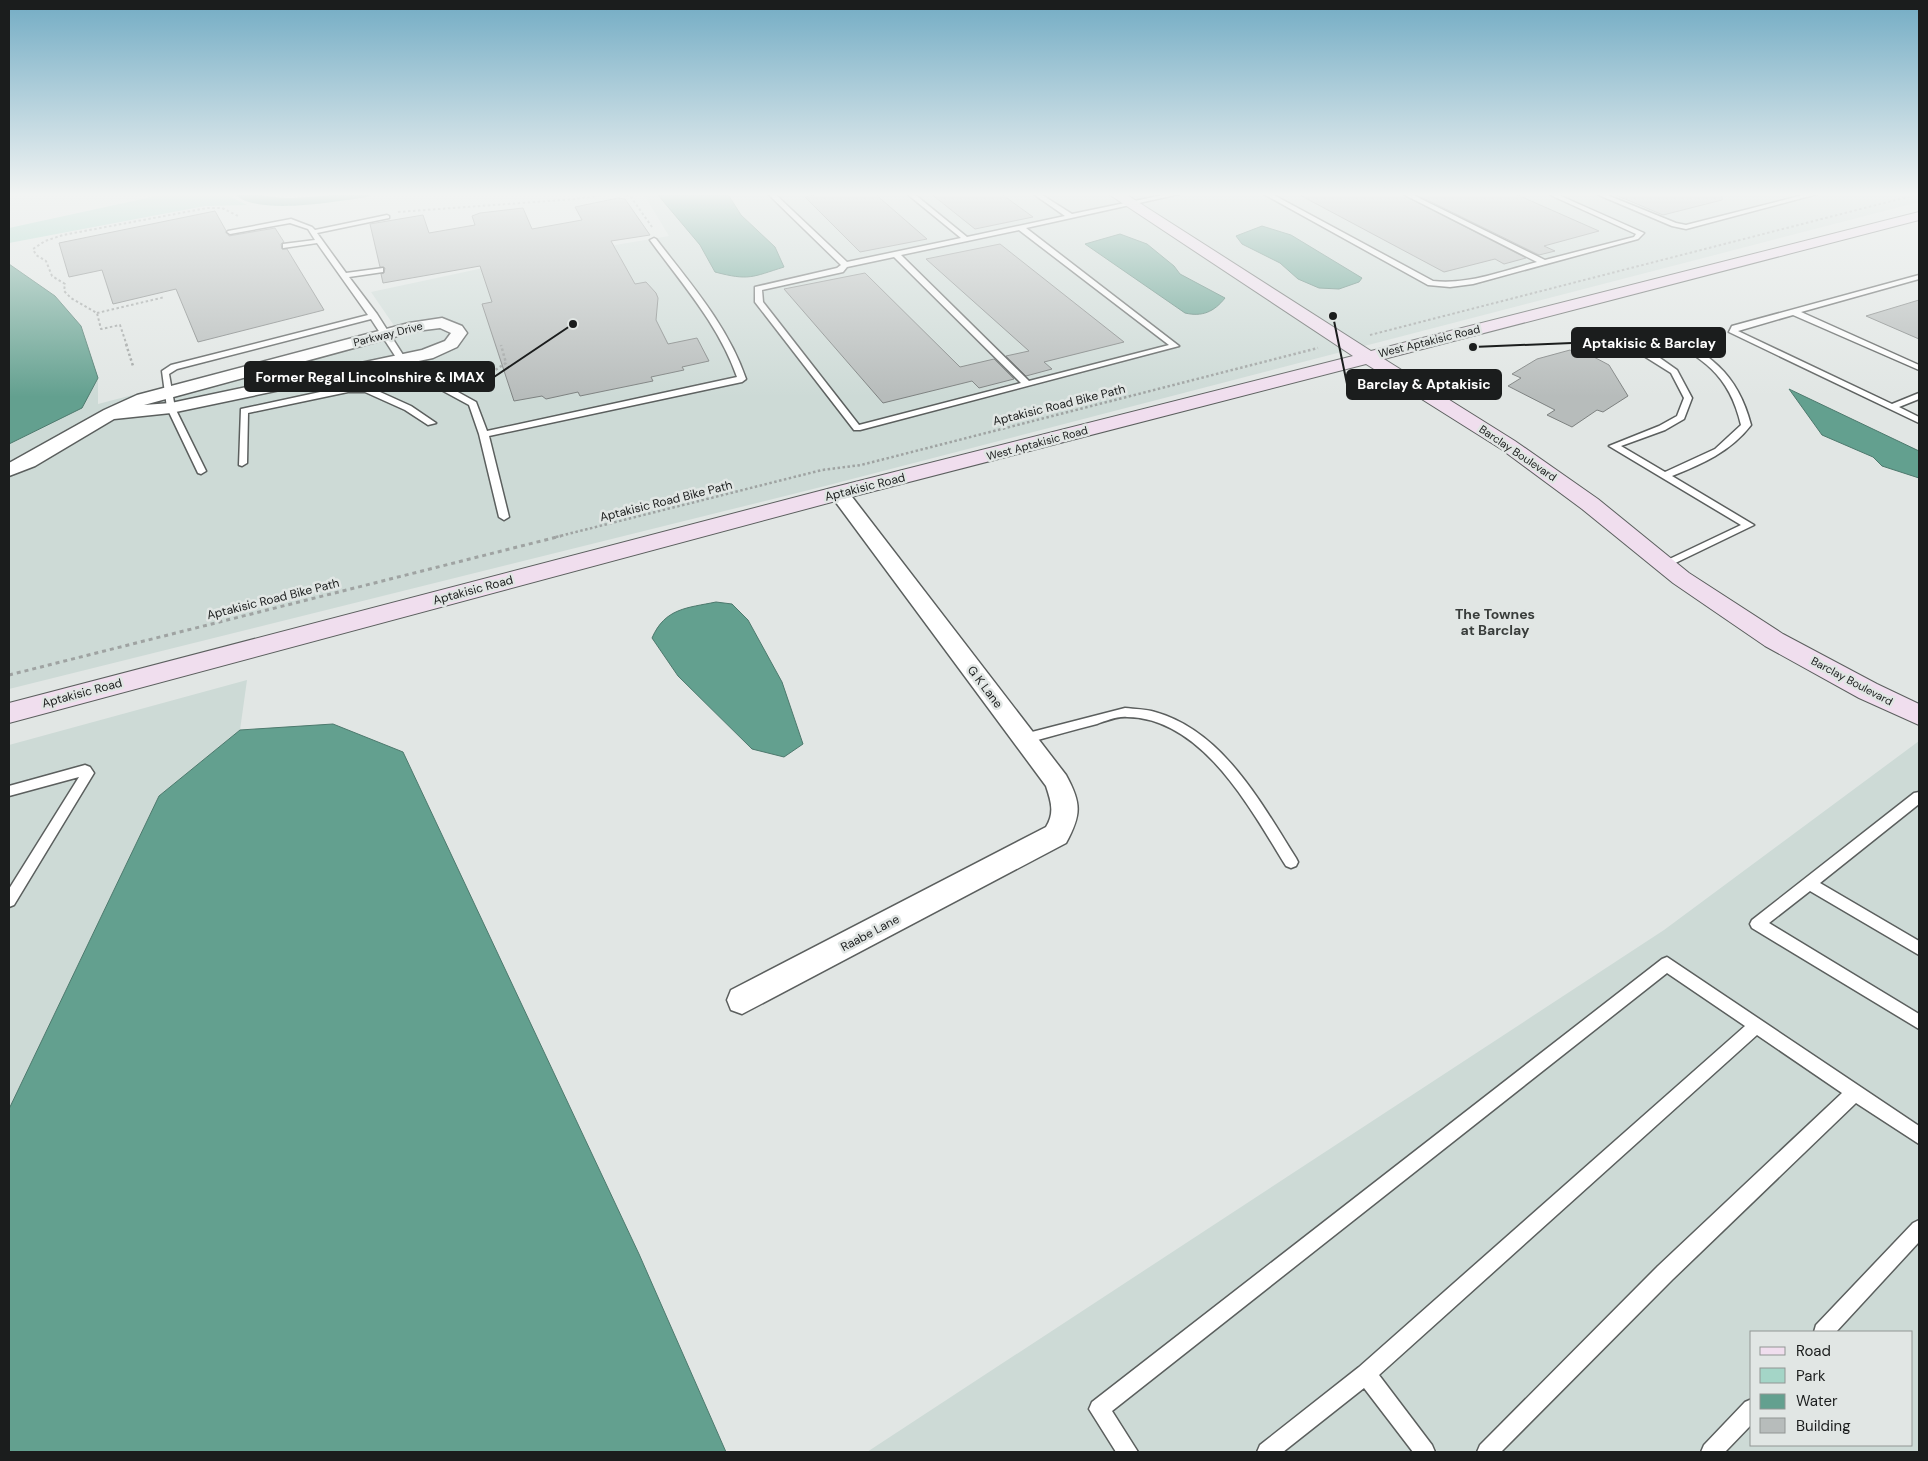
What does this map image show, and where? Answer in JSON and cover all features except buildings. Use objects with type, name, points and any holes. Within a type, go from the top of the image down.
[{"type":"main road","name":"Barclay Boulevard","points":[[1220,261],[1508,445],[1590,504],[1665,565],[1774,640],[1868,691],[1919,715]]},
{"type":"main road","name":"West Aptakisic Road","points":[[938,469],[1742,261]]},
{"type":"main road","name":"Aptakisic Road","points":[[9,713],[839,493],[938,469]]},
{"type":"street","name":"Parkway Drive","points":[[9,470],[28,462],[110,414],[168,391],[430,323],[442,323],[456,329],[459,334],[457,339],[447,347],[402,360],[171,408],[110,414]]},
{"type":"street","name":"Parkway Drive","points":[[9,488],[28,462]]},
{"type":"street","name":"G K Lane","points":[[839,493],[1057,782],[1066,804],[1066,819],[1056,835],[998,866]]},
{"type":"street","name":"Raabe Lane","points":[[742,1000],[998,866]]},
{"type":"lane","points":[[333,261],[374,316],[402,360],[424,377],[473,404],[484,434],[504,517]]},
{"type":"lane","points":[[484,434],[742,379],[738,364],[707,312],[670,261]]},
{"type":"lane","points":[[841,261],[845,265]]},
{"type":"lane","points":[[863,261],[845,265],[840,270],[758,289],[760,302],[857,428],[1175,346],[1065,261]]},
{"type":"lane","points":[[903,261],[1027,384]]},
{"type":"lane","points":[[1391,261],[1431,283],[1450,285],[1470,282],[1546,261]]},
{"type":"lane","points":[[344,276],[380,270]]},
{"type":"lane","points":[[1919,277],[1736,328],[1733,332],[1919,420]]},
{"type":"lane","points":[[1794,312],[1919,368]]},
{"type":"lane","points":[[201,471],[171,408],[165,373],[174,367],[374,316]]},
{"type":"lane","points":[[1665,475],[1713,456],[1731,443],[1746,425],[1743,405],[1729,381],[1712,363],[1659,331],[1624,341],[1647,353],[1674,372],[1688,398],[1681,417],[1662,428],[1614,446],[1749,525],[1665,565]]},
{"type":"lane","points":[[242,463],[244,411],[261,407],[348,389],[366,389],[408,408],[431,423]]},
{"type":"lane","points":[[1892,407],[1919,396]]},
{"type":"lane","points":[[1024,739],[1125,712],[1138,711],[1175,722],[1217,758],[1244,789],[1290,862]]},
{"type":"lane","points":[[9,792],[85,770],[88,773],[9,901]]},
{"type":"lane","points":[[1919,797],[1757,924],[1919,1022]]},
{"type":"lane","points":[[1809,883],[1917,944]]},
{"type":"lane","points":[[1128,1452],[1099,1408],[1667,964],[1919,1136]]},
{"type":"lane","points":[[1267,1452],[1366,1374],[1757,1025]]},
{"type":"lane","points":[[1487,1452],[1665,1274],[1854,1092]]},
{"type":"lane","points":[[1824,1331],[1919,1229]]},
{"type":"lane","points":[[1366,1374],[1425,1452]]},
{"type":"lane","points":[[1711,1452],[1750,1411]]},
{"type":"path","points":[[46,261],[52,276],[65,284],[64,291],[71,298],[97,313],[165,297]]},
{"type":"path","points":[[1373,334],[1657,261]]},
{"type":"path","points":[[97,313],[101,329],[120,325],[133,366]]},
{"type":"path","points":[[483,378],[506,363],[501,345]]},
{"type":"path","name":"Aptakisic Road Bike Path","points":[[9,675],[822,470],[861,465],[1319,348]]},
{"type":"shaded area","points":[[519,261],[1691,261],[825,486],[9,689],[9,264],[55,296],[81,326],[98,378],[98,404],[395,327],[371,292]]},
{"type":"shaded area","points":[[247,680],[240,730],[159,796],[9,1109],[9,745]]},
{"type":"shaded area","points":[[1919,741],[1919,1452],[867,1452],[1664,930]]},
{"type":"water","points":[[709,261],[781,261],[784,267],[750,277],[715,272]]},
{"type":"water","points":[[1110,261],[1168,261],[1180,274],[1225,298],[1212,310],[1202,314],[1185,313]]},
{"type":"water","points":[[1276,261],[1334,261],[1362,278],[1359,282],[1339,289],[1319,288],[1298,279]]},
{"type":"water","points":[[9,264],[55,296],[81,326],[98,378],[82,408],[9,444]]},
{"type":"water","points":[[1789,389],[1919,451],[1919,478],[1882,466],[1873,457],[1822,435]]},
{"type":"water","points":[[716,602],[732,604],[748,620],[782,682],[803,744],[784,757],[752,749],[678,676],[652,638],[657,628],[670,615],[686,608]]},
{"type":"water","points":[[333,724],[403,752],[639,1254],[726,1452],[9,1452],[9,1109],[159,796],[240,730]]},
{"type":"place","name":"Barclay & Aptakisic","points":[[1333,316]]},
{"type":"place","name":"Former Regal Lincolnshire & IMAX","points":[[573,324]]},
{"type":"place","name":"Aptakisic & Barclay","points":[[1473,347]]},
{"type":"district","name":"The Townes at Barclay","points":[[1495,622]]}]
